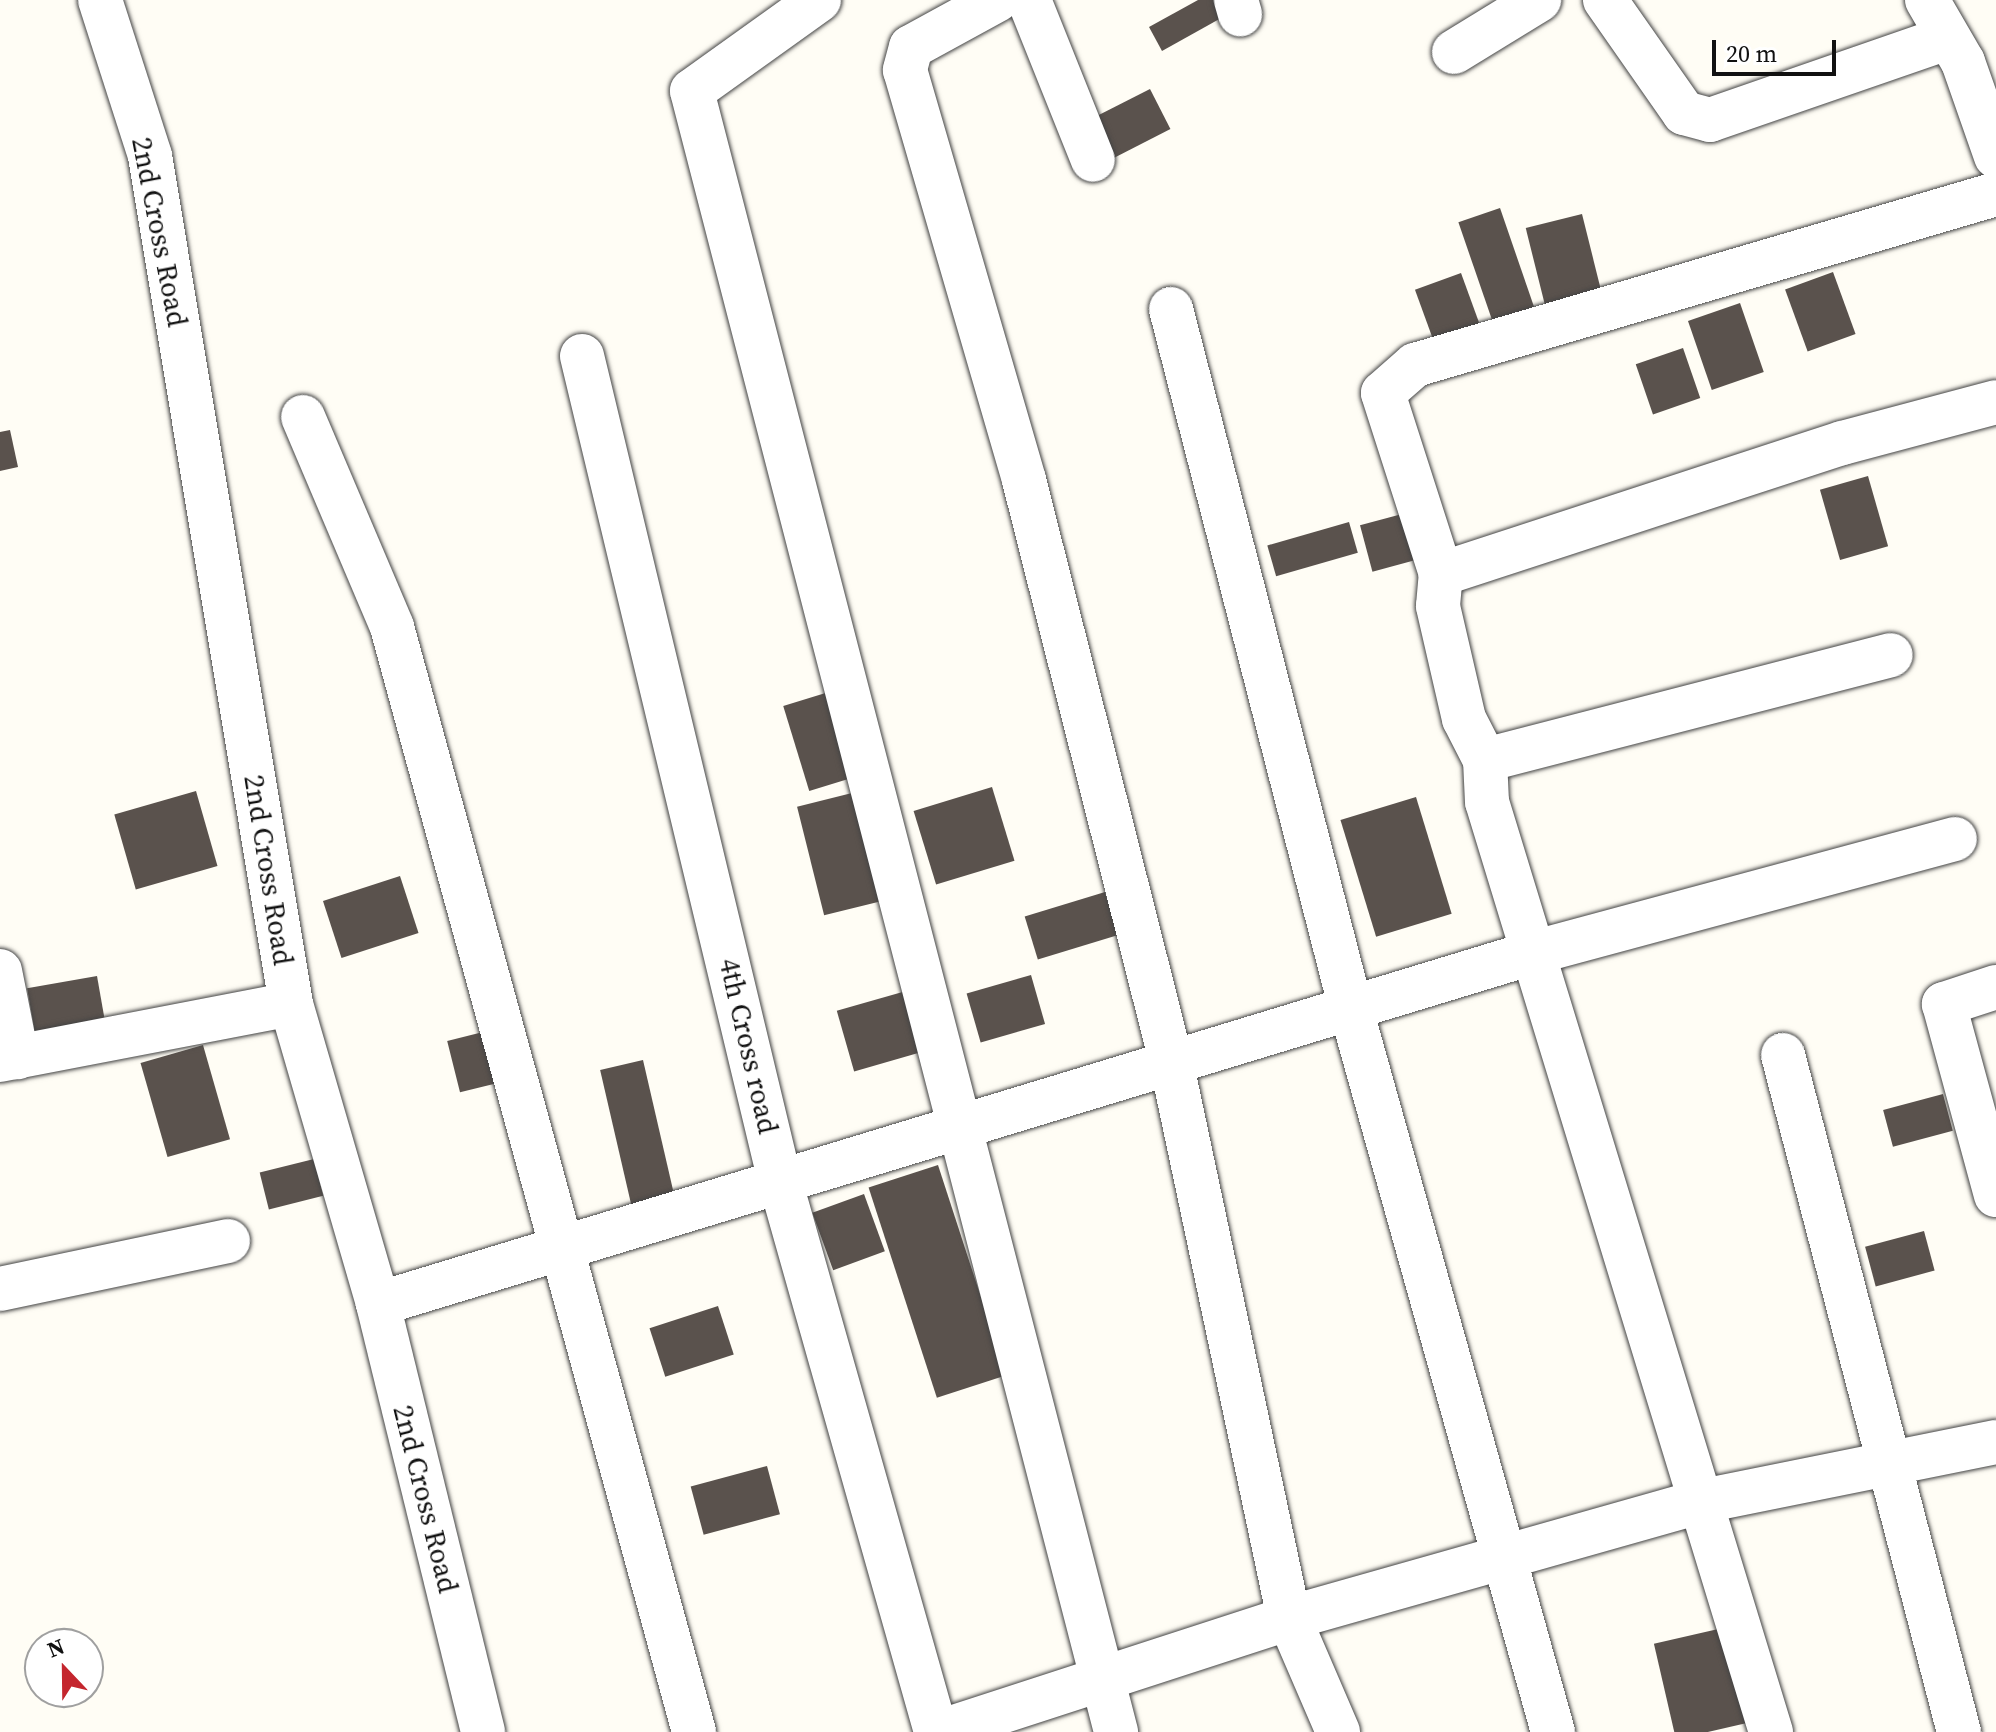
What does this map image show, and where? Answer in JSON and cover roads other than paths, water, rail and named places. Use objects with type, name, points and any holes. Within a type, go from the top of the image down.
[{"type":"street","name":"2nd Cross Road","points":[[100,0],[150,156],[291,1004],[378,1304],[483,1732]]},
{"type":"street","points":[[819,0],[692,91],[955,1126],[1116,1732]]},
{"type":"street","points":[[997,0],[911,47],[905,70],[1024,480],[1171,1061],[1289,1618],[1338,1732]]},
{"type":"street","points":[[1029,0],[1093,160]]},
{"type":"street","points":[[1454,52],[1539,0]]},
{"type":"street","points":[[1605,0],[1684,113],[1710,120],[1947,38]]},
{"type":"street","points":[[1927,0],[1963,62],[1996,156]]},
{"type":"street","points":[[1771,1732],[1698,1502],[1487,802],[1485,760],[1464,719],[1438,606],[1441,574],[1383,393],[1415,365],[1996,194]]},
{"type":"street","points":[[1171,309],[1352,1013],[1508,1555],[1553,1732]]},
{"type":"street","name":"4th Cross road","points":[[582,356],[779,1177],[938,1732]]},
{"type":"street","points":[[1441,574],[1842,443],[1996,402]]},
{"type":"street","points":[[303,417],[392,627],[557,1247],[694,1732]]},
{"type":"street","points":[[1485,760],[1891,655]]},
{"type":"street","points":[[378,1304],[779,1177],[1171,1061],[1352,1013],[1532,953],[1955,839]]},
{"type":"street","points":[[0,971],[9,1058],[291,1004]]},
{"type":"street","points":[[1994,1174],[1944,1004],[1996,987]]},
{"type":"street","points":[[1783,1055],[1959,1732]]},
{"type":"street","points":[[0,1289],[228,1241]]},
{"type":"street","points":[[938,1732],[1102,1682],[1289,1618],[1698,1502],[1996,1442]]}]
